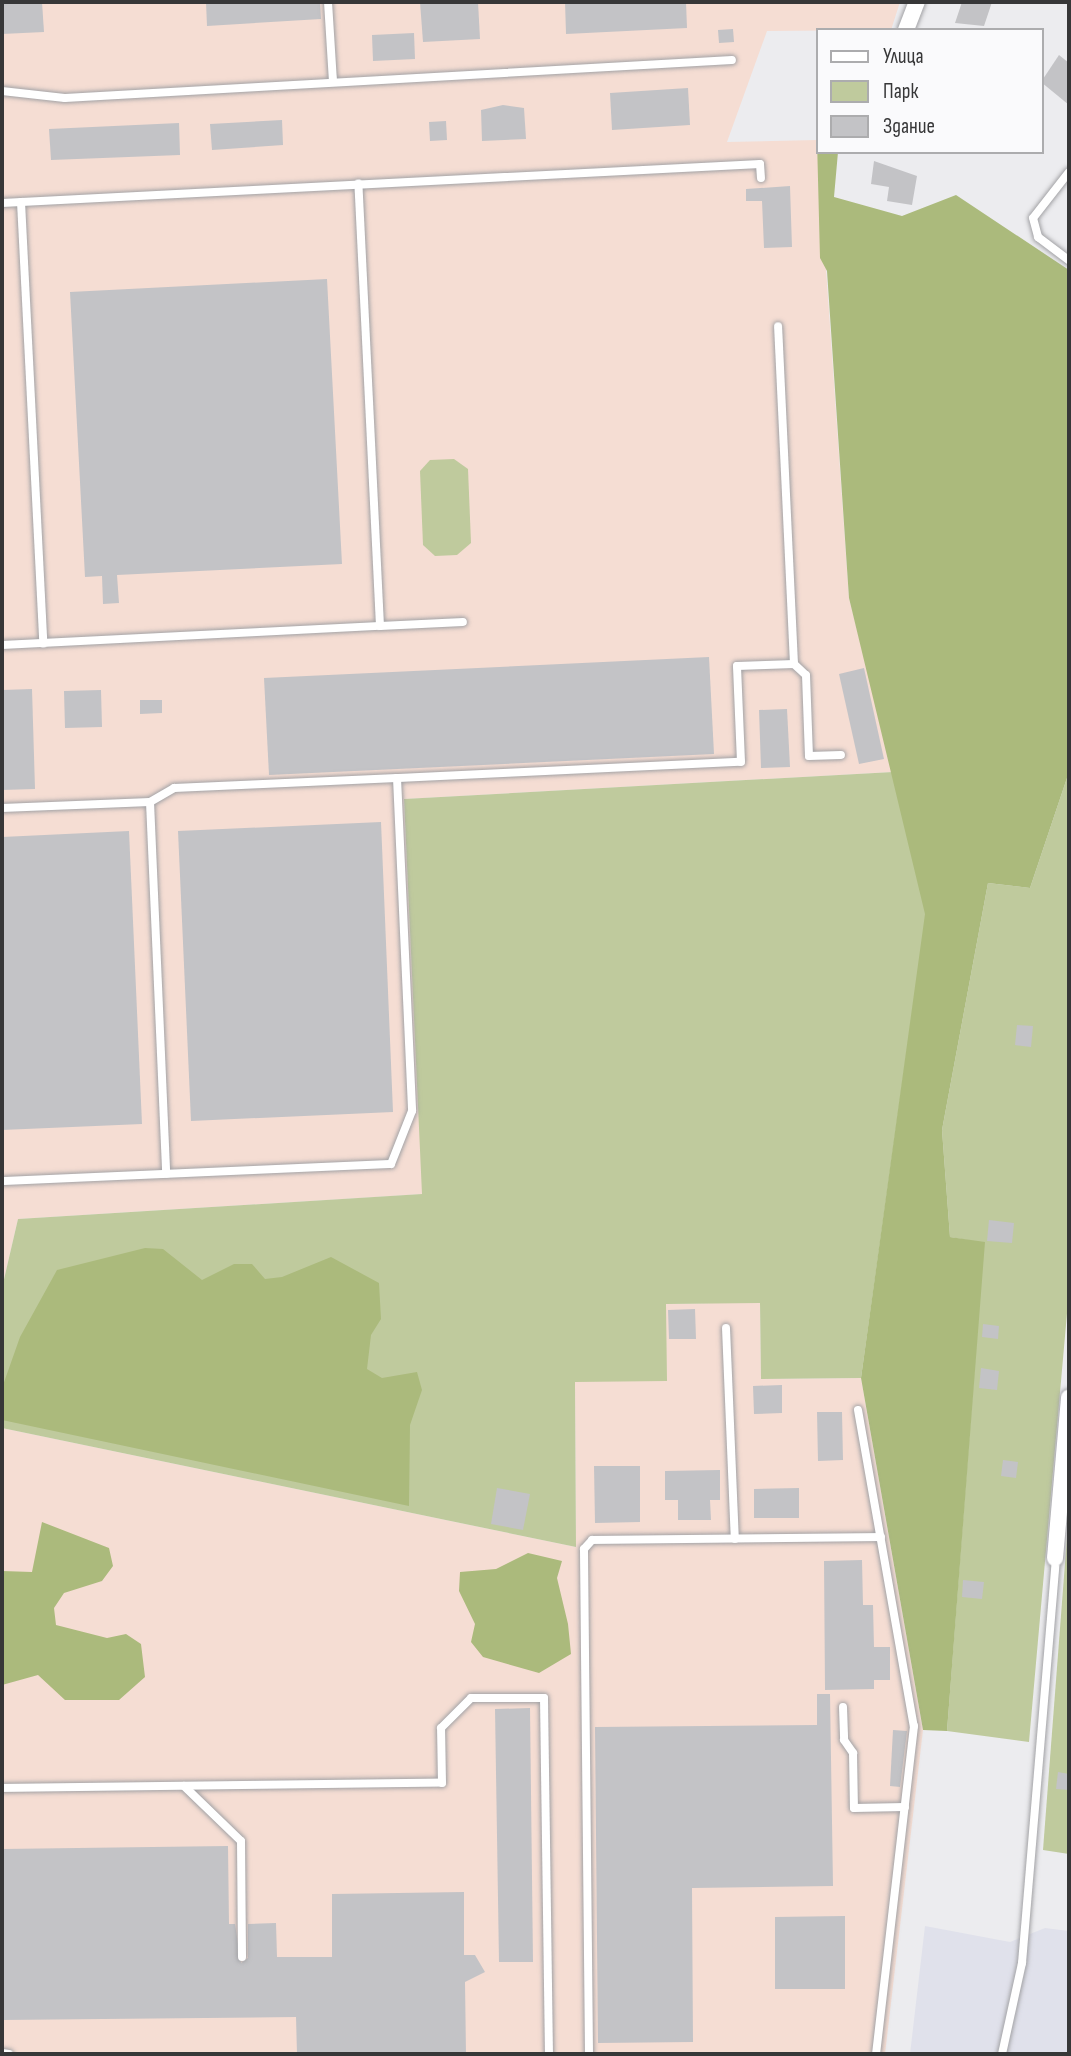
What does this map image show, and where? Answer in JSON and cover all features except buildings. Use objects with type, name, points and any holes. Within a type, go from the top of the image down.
[{"type":"street","points":[[907,28],[917,2]]},
{"type":"street","points":[[1055,1562],[1069,1398]]},
{"type":"lane","points":[[328,2],[333,82]]},
{"type":"lane","points":[[2,92],[65,98],[732,60]]},
{"type":"lane","points":[[2,203],[760,164],[761,177]]},
{"type":"lane","points":[[1069,172],[1033,218],[1038,237],[1069,260]]},
{"type":"lane","points":[[358,184],[380,626]]},
{"type":"lane","points":[[21,202],[43,643]]},
{"type":"lane","points":[[778,326],[793,664]]},
{"type":"lane","points":[[2,645],[463,622]]},
{"type":"lane","points":[[2,808],[150,802],[174,788],[741,762],[737,666],[793,664],[806,675],[809,756],[841,755]]},
{"type":"lane","points":[[2,1181],[391,1164],[412,1111],[397,778]]},
{"type":"lane","points":[[150,802],[166,1174]]},
{"type":"lane","points":[[726,1328],[735,1539]]},
{"type":"lane","points":[[858,1410],[914,1726],[876,2054]]},
{"type":"lane","points":[[589,2054],[584,1549],[592,1540],[881,1537]]},
{"type":"lane","points":[[1002,2054],[1022,1963],[1055,1562]]},
{"type":"lane","points":[[2,1788],[442,1783],[442,1728],[471,1698],[544,1698],[549,2054]]},
{"type":"lane","points":[[843,1707],[844,1740],[853,1753],[854,1808],[905,1807]]},
{"type":"lane","points":[[184,1786],[241,1841],[242,1957]]},
{"type":"lane","points":[[2,2053],[9,2054]]},
{"type":"shaded area","points":[[2,2],[900,2],[892,28],[767,31],[727,142],[816,140],[849,598],[893,772],[404,799],[423,1194],[18,1219],[2,1288]]},
{"type":"shaded area","points":[[760,1302],[761,1379],[861,1378],[923,1730],[885,2054],[2,2054],[2,1428],[576,1547],[575,1382],[666,1304]]},
{"type":"shaded area","points":[[925,1926],[1010,1942],[1045,1928],[1069,1931],[1069,2054],[910,2054]]},
{"type":"green space","points":[[817,154],[838,154],[834,197],[902,216],[956,195],[1069,270],[1069,772],[1030,888],[988,883],[942,1130],[950,1237],[985,1242],[947,1731],[923,1730],[861,1378],[925,914],[849,598],[827,271],[820,258]]},
{"type":"green space","points":[[454,459],[468,469],[471,543],[457,555],[435,556],[423,545],[420,471],[430,460]]},
{"type":"green space","points":[[893,772],[926,914],[861,1378],[761,1379],[760,1303],[666,1304],[667,1381],[575,1382],[576,1547],[2,1428],[2,1288],[18,1219],[422,1194],[404,799]]},
{"type":"green space","points":[[1069,772],[1069,1291],[1029,1742],[947,1731],[984,1243],[950,1237],[942,1130],[988,883],[1030,888]]},
{"type":"green space","points":[[145,1248],[163,1249],[202,1280],[234,1264],[252,1264],[265,1279],[282,1277],[331,1257],[379,1283],[381,1319],[371,1335],[367,1369],[382,1378],[417,1372],[422,1390],[410,1425],[409,1506],[2,1420],[2,1388],[20,1337],[57,1270]]},
{"type":"green space","points":[[1069,1511],[1069,1854],[1043,1850]]},
{"type":"green space","points":[[42,1522],[109,1548],[113,1566],[102,1581],[64,1593],[54,1608],[56,1625],[107,1638],[126,1634],[141,1644],[145,1677],[119,1700],[65,1700],[38,1675],[2,1685],[2,1571],[32,1572]]},
{"type":"green space","points":[[528,1553],[562,1561],[557,1578],[568,1624],[571,1654],[539,1673],[483,1657],[471,1642],[475,1624],[459,1591],[460,1572],[496,1569]]}]
